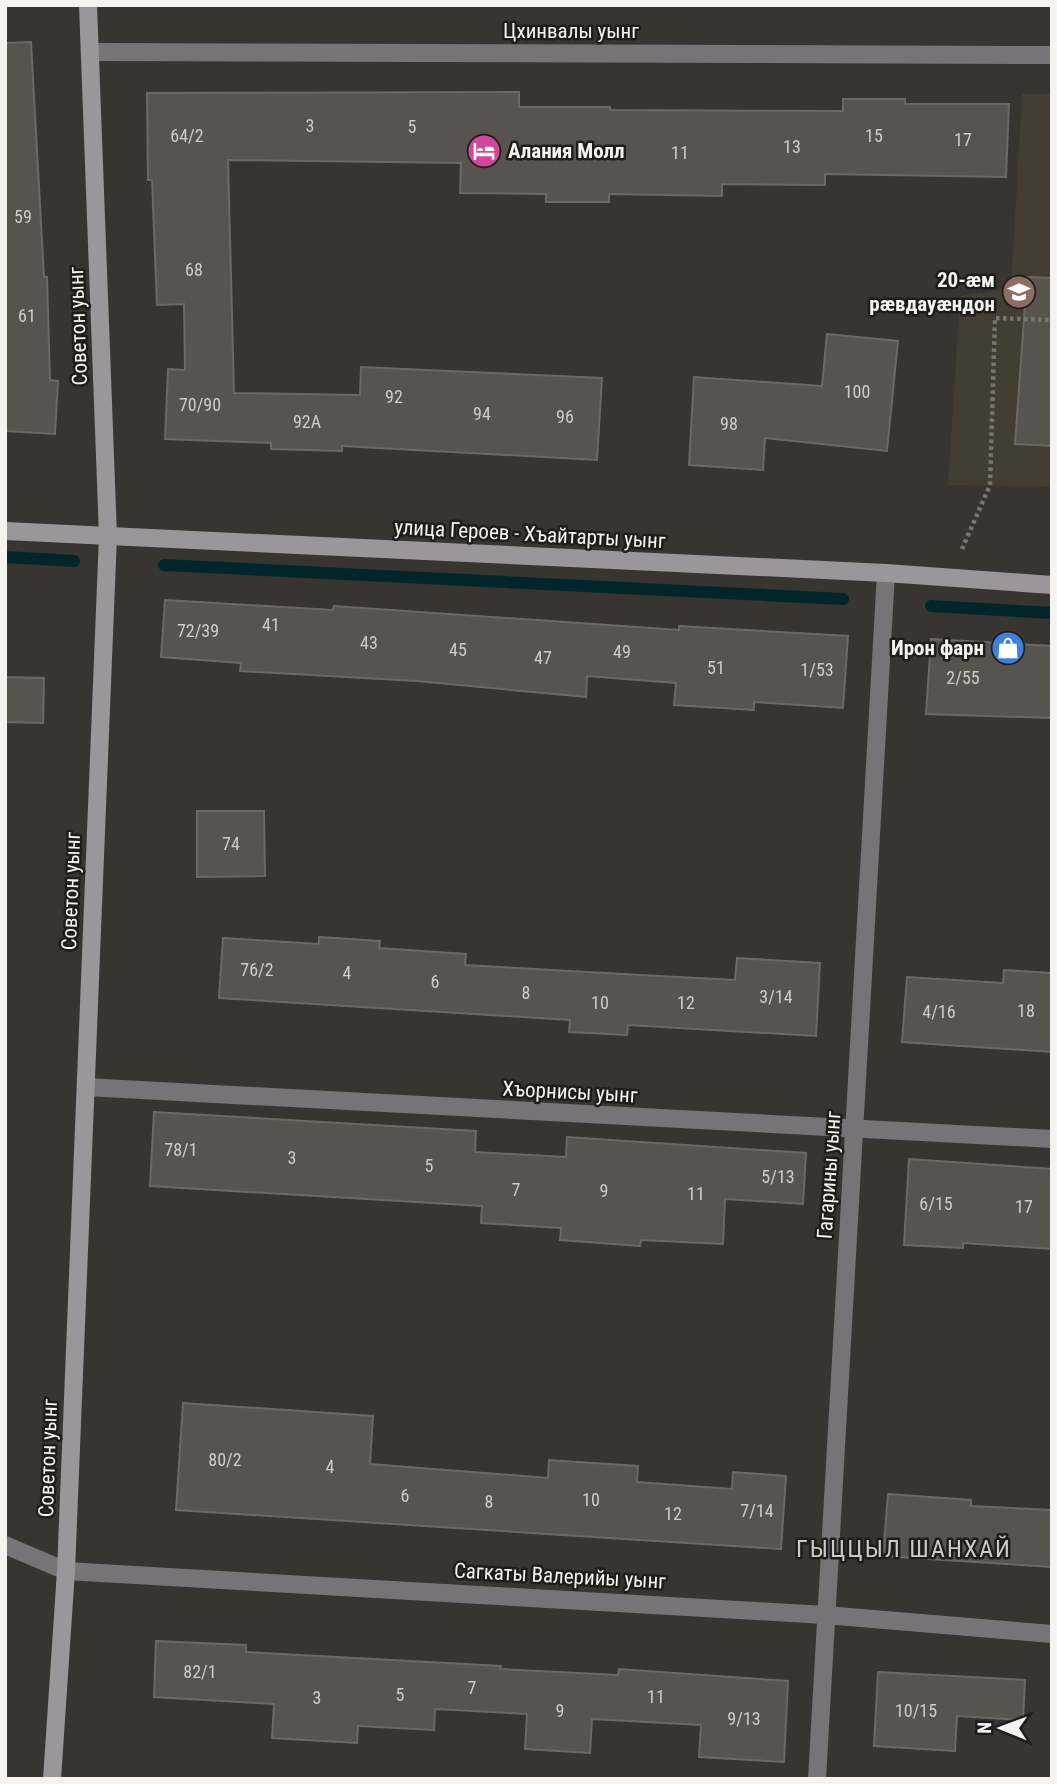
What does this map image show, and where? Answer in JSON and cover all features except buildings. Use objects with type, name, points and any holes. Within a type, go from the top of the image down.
[{"type":"street","name":"Советон уынг","points":[[52,1779],[66,1571],[108,536],[88,5]]},
{"type":"street","name":"Цхинвалы уынг","points":[[91,52],[1052,55]]},
{"type":"street","name":"улица Героев - Хъайтарты уынг","points":[[5,531],[886,573],[1052,585]]},
{"type":"street","name":"Гагарины уынг","points":[[817,1779],[886,573]]},
{"type":"street","name":"Хъорнисы уынг","points":[[86,1087],[1052,1139]]},
{"type":"street","name":"Сагкаты Валерийы уынг","points":[[5,1545],[66,1571],[825,1615],[1052,1634]]},
{"type":"path","points":[[949,578],[990,485],[995,318],[1052,320]]},
{"type":"shaded area","name":"20-æм рӕвдауӕндон","points":[[1022,94],[1052,94],[1052,487],[948,485],[960,296],[1011,288]]},
{"type":"waterway","points":[[5,557],[74,561]]},
{"type":"waterway","points":[[164,565],[843,599]]},
{"type":"waterway","points":[[931,606],[1052,613]]},
{"type":"place","name":"Алания Молл","points":[[484,151]]},
{"type":"place","name":"20-æм рӕвдауӕндон","points":[[1019,292]]},
{"type":"place","name":"Ирон фарн","points":[[1008,648]]},
{"type":"district","name":"ГЫЦЦЫЛ ШАНХАЙ","points":[[904,1549]]}]
